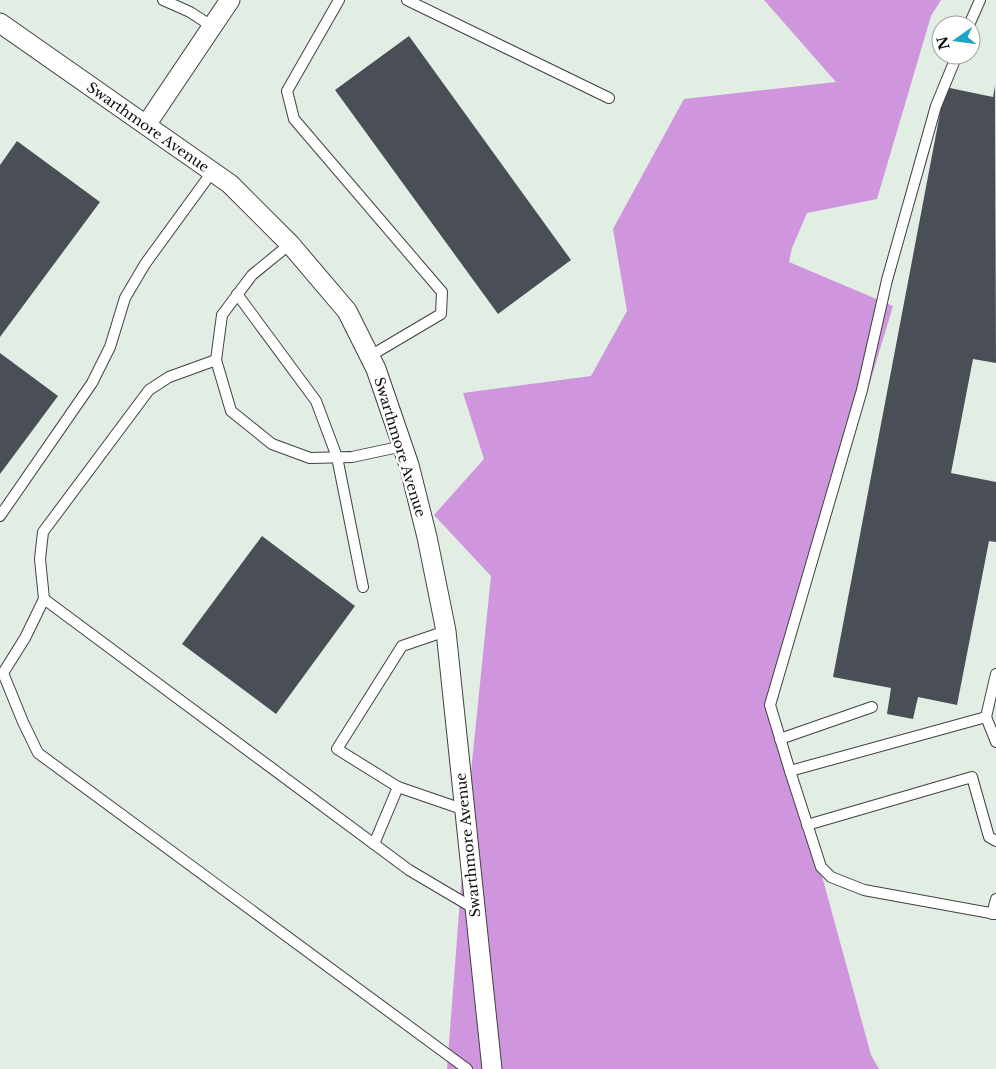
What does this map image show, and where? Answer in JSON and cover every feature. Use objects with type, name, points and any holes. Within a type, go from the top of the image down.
[{"type":"street","points":[[146,125],[230,0]]},
{"type":"street","name":"Swarthmore Avenue","points":[[2,30],[146,125],[230,184],[290,244],[347,311],[370,356],[409,465],[427,537],[446,631],[492,1069]]},
{"type":"lane","points":[[165,0],[190,12],[213,27]]},
{"type":"lane","points":[[339,0],[287,91],[294,119],[442,292],[441,314],[370,356]]},
{"type":"lane","points":[[407,0],[609,98]]},
{"type":"lane","points":[[973,15],[980,0]]},
{"type":"lane","points":[[953,65],[934,115],[887,280],[862,390],[770,705],[821,867],[831,877],[864,890],[994,914],[996,899]]},
{"type":"lane","points":[[0,516],[92,383],[110,346],[125,298],[141,270],[212,172]]},
{"type":"lane","points":[[290,244],[252,275],[222,315],[216,360],[231,411],[272,444],[310,458],[352,457],[403,446]]},
{"type":"lane","points":[[237,294],[316,401],[337,457],[363,587]]},
{"type":"lane","points":[[216,360],[169,377],[149,390],[43,532],[40,559],[44,599],[25,638],[3,673],[38,753],[467,1069]]},
{"type":"lane","points":[[44,599],[409,870],[475,909]]},
{"type":"lane","points":[[446,631],[402,646],[337,748],[398,787],[465,810]]},
{"type":"lane","points":[[996,674],[986,717],[996,742]]},
{"type":"lane","points":[[780,739],[872,707]]},
{"type":"lane","points":[[790,771],[986,717]]},
{"type":"lane","points":[[807,825],[972,777],[989,837],[996,841]]},
{"type":"lane","points":[[374,844],[398,787]]},
{"type":"shaded area","points":[[0,0],[996,0],[996,1069],[0,1069]]},
{"type":"shaded area","points":[[764,0],[941,0],[931,15],[877,199],[807,213],[792,248],[789,262],[893,306],[774,701],[871,1055],[879,1069],[447,1069],[466,821],[491,576],[434,515],[484,459],[463,393],[591,376],[627,311],[613,229],[684,99],[836,82]]},
{"type":"building","points":[[409,36],[571,260],[498,314],[335,90]]},
{"type":"building","points":[[995,86],[996,363],[973,359],[951,473],[996,482],[996,542],[989,541],[957,705],[918,697],[913,719],[887,714],[891,688],[833,677],[945,87],[993,97]]},
{"type":"building","points":[[17,141],[100,202],[0,337],[0,165]]},
{"type":"building","points":[[0,353],[58,396],[0,474]]},
{"type":"building","points":[[262,536],[355,606],[276,714],[182,644]]}]
